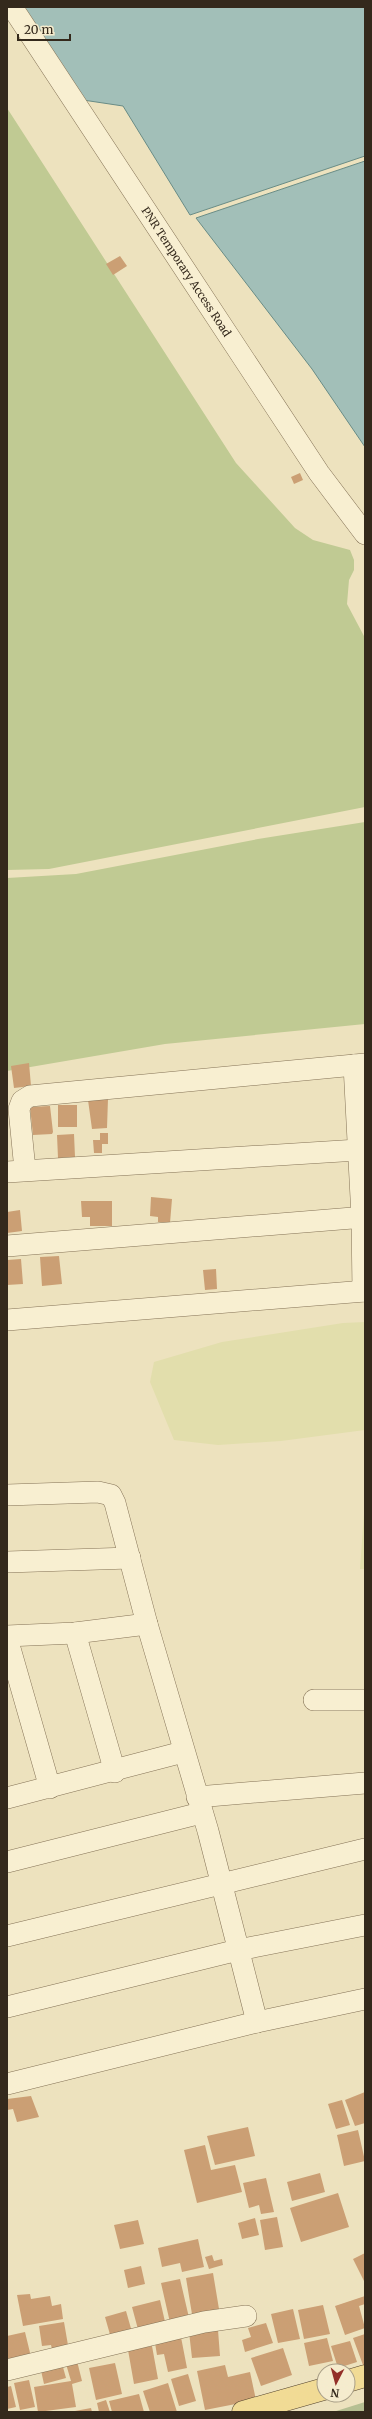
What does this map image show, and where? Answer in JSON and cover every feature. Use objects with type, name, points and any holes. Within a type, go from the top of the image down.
[{"type":"main road","points":[[243,2412],[267,2409],[316,2391]]},
{"type":"street","name":"PNR Temporary Access Road","points":[[12,7],[319,473],[365,534]]},
{"type":"street","points":[[7,1320],[364,1291],[364,1217],[358,1150],[360,1064],[30,1096],[22,1101],[19,1109],[16,1171],[358,1150]]},
{"type":"street","points":[[7,1246],[364,1217]]},
{"type":"street","points":[[7,1495],[98,1492],[111,1495],[115,1503],[147,1624],[199,1805],[258,2022]]},
{"type":"street","points":[[7,1562],[130,1558]]},
{"type":"street","points":[[50,1788],[7,1637],[76,1633],[147,1624]]},
{"type":"street","points":[[76,1633],[115,1772]]},
{"type":"street","points":[[314,1700],[365,1700]]},
{"type":"street","points":[[7,1798],[115,1772],[183,1752]]},
{"type":"street","points":[[7,1862],[199,1805],[365,1783]]},
{"type":"street","points":[[7,1936],[365,1849]]},
{"type":"street","points":[[7,2007],[238,1950],[365,1925]]},
{"type":"street","points":[[7,2084],[258,2022],[365,1999]]},
{"type":"street","points":[[7,2370],[188,2325],[246,2316]]},
{"type":"shaded area","points":[[365,1322],[365,1430],[281,1441],[218,1445],[174,1440],[150,1382],[154,1362],[222,1342],[343,1323]]},
{"type":"shaded area","points":[[365,1500],[365,1569],[360,1569]]},
{"type":"green space","points":[[7,108],[236,463],[295,528],[313,540],[350,550],[354,560],[354,570],[349,580],[347,604],[365,638],[365,807],[49,869],[7,870]]},
{"type":"green space","points":[[365,822],[365,1024],[165,1044],[7,1071],[7,878],[76,874],[258,839]]},
{"type":"green space","points":[[365,2402],[365,2412],[333,2412]]},
{"type":"water","points":[[23,7],[365,7],[365,156],[190,215],[123,106],[83,100]]},
{"type":"water","points":[[365,161],[365,447],[312,369],[196,218]]},
{"type":"building","points":[[120,256],[127,266],[113,275],[106,264]]},
{"type":"building","points":[[300,473],[303,480],[294,484],[291,477]]},
{"type":"building","points":[[29,1063],[31,1086],[14,1088],[11,1066]]},
{"type":"building","points":[[108,1099],[107,1128],[92,1129],[88,1100]]},
{"type":"building","points":[[58,1105],[77,1105],[77,1127],[58,1127]]},
{"type":"building","points":[[50,1106],[52,1134],[33,1135],[30,1107]]},
{"type":"building","points":[[100,1133],[108,1133],[108,1144],[102,1144],[102,1153],[94,1153],[93,1140],[100,1140]]},
{"type":"building","points":[[74,1134],[75,1157],[58,1158],[57,1135]]},
{"type":"building","points":[[151,1197],[172,1199],[170,1223],[158,1222],[158,1217],[150,1216]]},
{"type":"building","points":[[81,1201],[112,1201],[112,1226],[90,1226],[90,1217],[82,1217]]},
{"type":"building","points":[[20,1210],[22,1231],[7,1233],[7,1212]]},
{"type":"building","points":[[59,1256],[62,1284],[42,1286],[40,1257]]},
{"type":"building","points":[[21,1259],[23,1284],[7,1285],[7,1260]]},
{"type":"building","points":[[216,1269],[217,1289],[205,1290],[203,1270]]},
{"type":"building","points":[[365,2092],[365,2123],[355,2126],[345,2100]]},
{"type":"building","points":[[31,2096],[39,2117],[17,2122],[13,2109],[7,2110],[7,2099]]},
{"type":"building","points":[[342,2100],[350,2125],[336,2129],[328,2104]]},
{"type":"building","points":[[248,2127],[255,2156],[215,2165],[207,2136]]},
{"type":"building","points":[[358,2130],[365,2161],[344,2166],[337,2135]]},
{"type":"building","points":[[205,2145],[211,2170],[235,2165],[242,2192],[197,2203],[184,2150]]},
{"type":"building","points":[[320,2173],[325,2192],[292,2201],[287,2182]]},
{"type":"building","points":[[266,2178],[274,2212],[261,2214],[259,2205],[249,2208],[243,2183]]},
{"type":"building","points":[[338,2193],[349,2227],[301,2242],[290,2208]]},
{"type":"building","points":[[277,2217],[283,2247],[265,2250],[260,2220]]},
{"type":"building","points":[[255,2218],[259,2235],[242,2239],[238,2223]]},
{"type":"building","points":[[138,2220],[144,2244],[120,2249],[114,2225]]},
{"type":"building","points":[[198,2239],[204,2267],[182,2272],[180,2263],[162,2267],[158,2248]]},
{"type":"building","points":[[365,2253],[365,2283],[353,2259]]},
{"type":"building","points":[[212,2255],[214,2261],[222,2259],[223,2265],[209,2269],[205,2257]]},
{"type":"building","points":[[141,2266],[145,2284],[128,2288],[124,2270]]},
{"type":"building","points":[[213,2273],[219,2309],[192,2314],[186,2278]]},
{"type":"building","points":[[180,2279],[190,2322],[171,2327],[161,2283]]},
{"type":"building","points":[[30,2294],[31,2299],[50,2296],[52,2306],[61,2304],[63,2319],[23,2326],[17,2295]]},
{"type":"building","points":[[365,2296],[365,2304],[359,2306],[365,2328],[345,2335],[335,2306]]},
{"type":"building","points":[[160,2300],[166,2326],[139,2333],[132,2307]]},
{"type":"building","points":[[323,2305],[330,2334],[304,2339],[298,2310]]},
{"type":"building","points":[[293,2309],[300,2339],[278,2343],[271,2314]]},
{"type":"building","points":[[126,2311],[132,2332],[111,2338],[105,2317]]},
{"type":"building","points":[[64,2322],[69,2351],[53,2353],[51,2345],[42,2346],[39,2326]]},
{"type":"building","points":[[266,2323],[273,2343],[245,2352],[242,2340],[251,2337],[248,2328]]},
{"type":"building","points":[[218,2330],[220,2356],[192,2358],[189,2332]]},
{"type":"building","points":[[25,2332],[32,2361],[7,2367],[7,2336]]},
{"type":"building","points":[[180,2332],[187,2368],[168,2372],[164,2354],[157,2355],[154,2337]]},
{"type":"building","points":[[365,2334],[365,2365],[363,2365],[353,2338]]},
{"type":"building","points":[[327,2338],[333,2361],[316,2363],[316,2365],[309,2366],[304,2343]]},
{"type":"building","points":[[350,2341],[357,2362],[336,2363],[331,2346]]},
{"type":"building","points":[[152,2346],[158,2379],[134,2384],[128,2350]]},
{"type":"building","points":[[283,2348],[292,2375],[261,2386],[251,2358]]},
{"type":"building","points":[[61,2360],[66,2378],[44,2384],[40,2366]]},
{"type":"building","points":[[77,2361],[82,2381],[72,2384],[76,2407],[38,2412],[34,2387],[71,2381],[66,2364]]},
{"type":"building","points":[[115,2363],[122,2394],[96,2400],[89,2368]]},
{"type":"building","points":[[225,2365],[228,2377],[250,2372],[256,2400],[205,2410],[197,2371]]},
{"type":"building","points":[[188,2374],[196,2401],[179,2406],[171,2379]]},
{"type":"building","points":[[29,2380],[35,2407],[20,2410],[14,2383]]},
{"type":"building","points":[[168,2383],[177,2412],[150,2412],[143,2391]]},
{"type":"building","points":[[11,2386],[16,2407],[7,2409],[7,2387]]},
{"type":"building","points":[[139,2394],[144,2412],[112,2412],[109,2401]]},
{"type":"building","points":[[106,2400],[110,2412],[99,2412],[97,2403]]},
{"type":"building","points":[[91,2408],[92,2412],[75,2412],[75,2411]]}]
